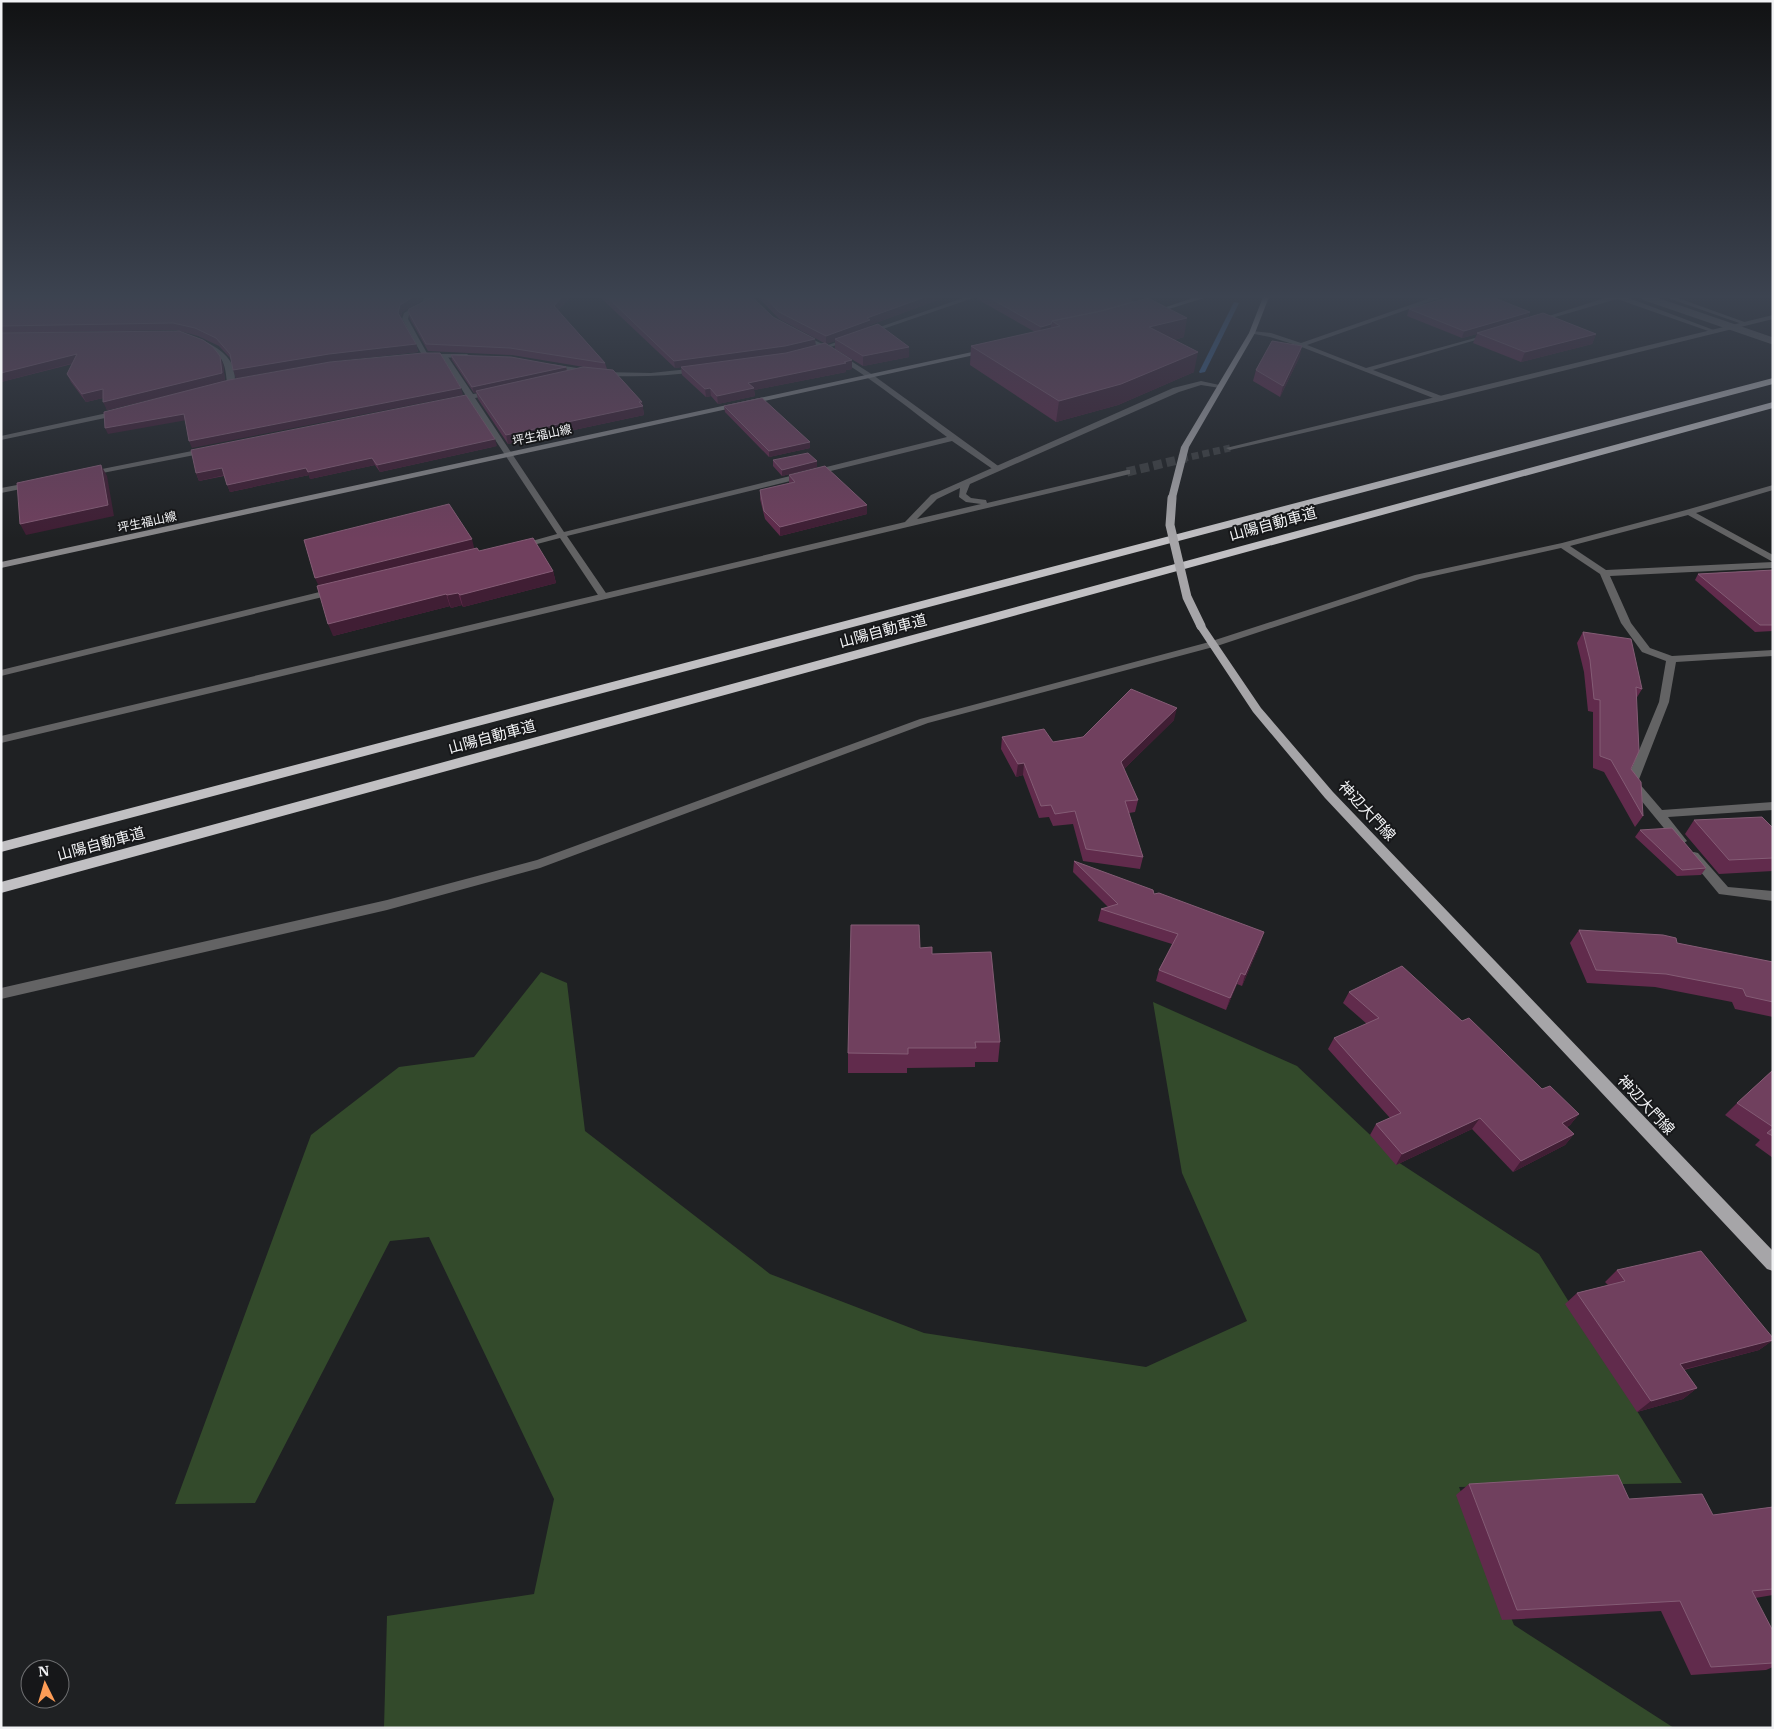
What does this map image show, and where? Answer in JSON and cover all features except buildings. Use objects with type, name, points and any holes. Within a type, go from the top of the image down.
[{"type":"highway","name":"山陽自動車道","points":[[1,847],[1773,381]]},
{"type":"highway","name":"山陽自動車道","points":[[1,888],[1773,405]]},
{"type":"main road","name":"坪生福山線","points":[[1,565],[863,378]]},
{"type":"main road","name":"神辺大門線","points":[[1225,378],[1185,448],[1172,498],[1170,524],[1187,597],[1201,626],[1256,710],[1329,795],[1773,1263]]},
{"type":"street","points":[[230,378],[231,383]]},
{"type":"street","points":[[459,378],[507,454],[603,596]]},
{"type":"street","points":[[873,378],[952,438],[997,468]]},
{"type":"street","points":[[1386,378],[1441,399]]},
{"type":"street","points":[[1230,448],[1528,378]]},
{"type":"street","points":[[222,385],[240,381]]},
{"type":"street","points":[[909,523],[934,497],[997,468],[1176,390],[1201,383],[1220,386]]},
{"type":"street","points":[[443,402],[499,391]]},
{"type":"street","points":[[1,438],[132,409]]},
{"type":"street","points":[[513,547],[952,438]]},
{"type":"street","points":[[78,476],[212,449]]},
{"type":"street","points":[[1,740],[1127,472]]},
{"type":"street","points":[[967,482],[962,495],[969,500],[992,503]]},
{"type":"street","points":[[1,491],[40,483]]},
{"type":"street","points":[[1,994],[388,905],[540,864],[924,721],[1213,644],[1418,577],[1563,544],[1689,512],[1773,487]]},
{"type":"street","points":[[1689,512],[1773,559]]},
{"type":"street","points":[[1563,544],[1604,574],[1626,623],[1646,650],[1671,659],[1773,653]]},
{"type":"street","points":[[1604,574],[1773,565]]},
{"type":"street","points":[[1,673],[349,588]]},
{"type":"street","points":[[1671,659],[1664,702],[1632,782],[1724,892],[1773,896]]},
{"type":"street","points":[[1658,814],[1773,806]]},
{"type":"green space","points":[[541,972],[567,983],[585,1131],[770,1274],[924,1333],[1146,1367],[1247,1321],[1182,1173],[1153,1002],[1297,1066],[1401,1164],[1539,1254],[1682,1483],[1459,1487],[1514,1625],[1674,1728],[384,1728],[387,1616],[534,1594],[554,1499],[429,1237],[390,1241],[255,1503],[175,1504],[311,1135],[399,1067],[474,1057]]},
{"type":"tunnel","points":[[1181,459],[1230,448]]},
{"type":"tunnel","points":[[1127,472],[1186,458]]}]
